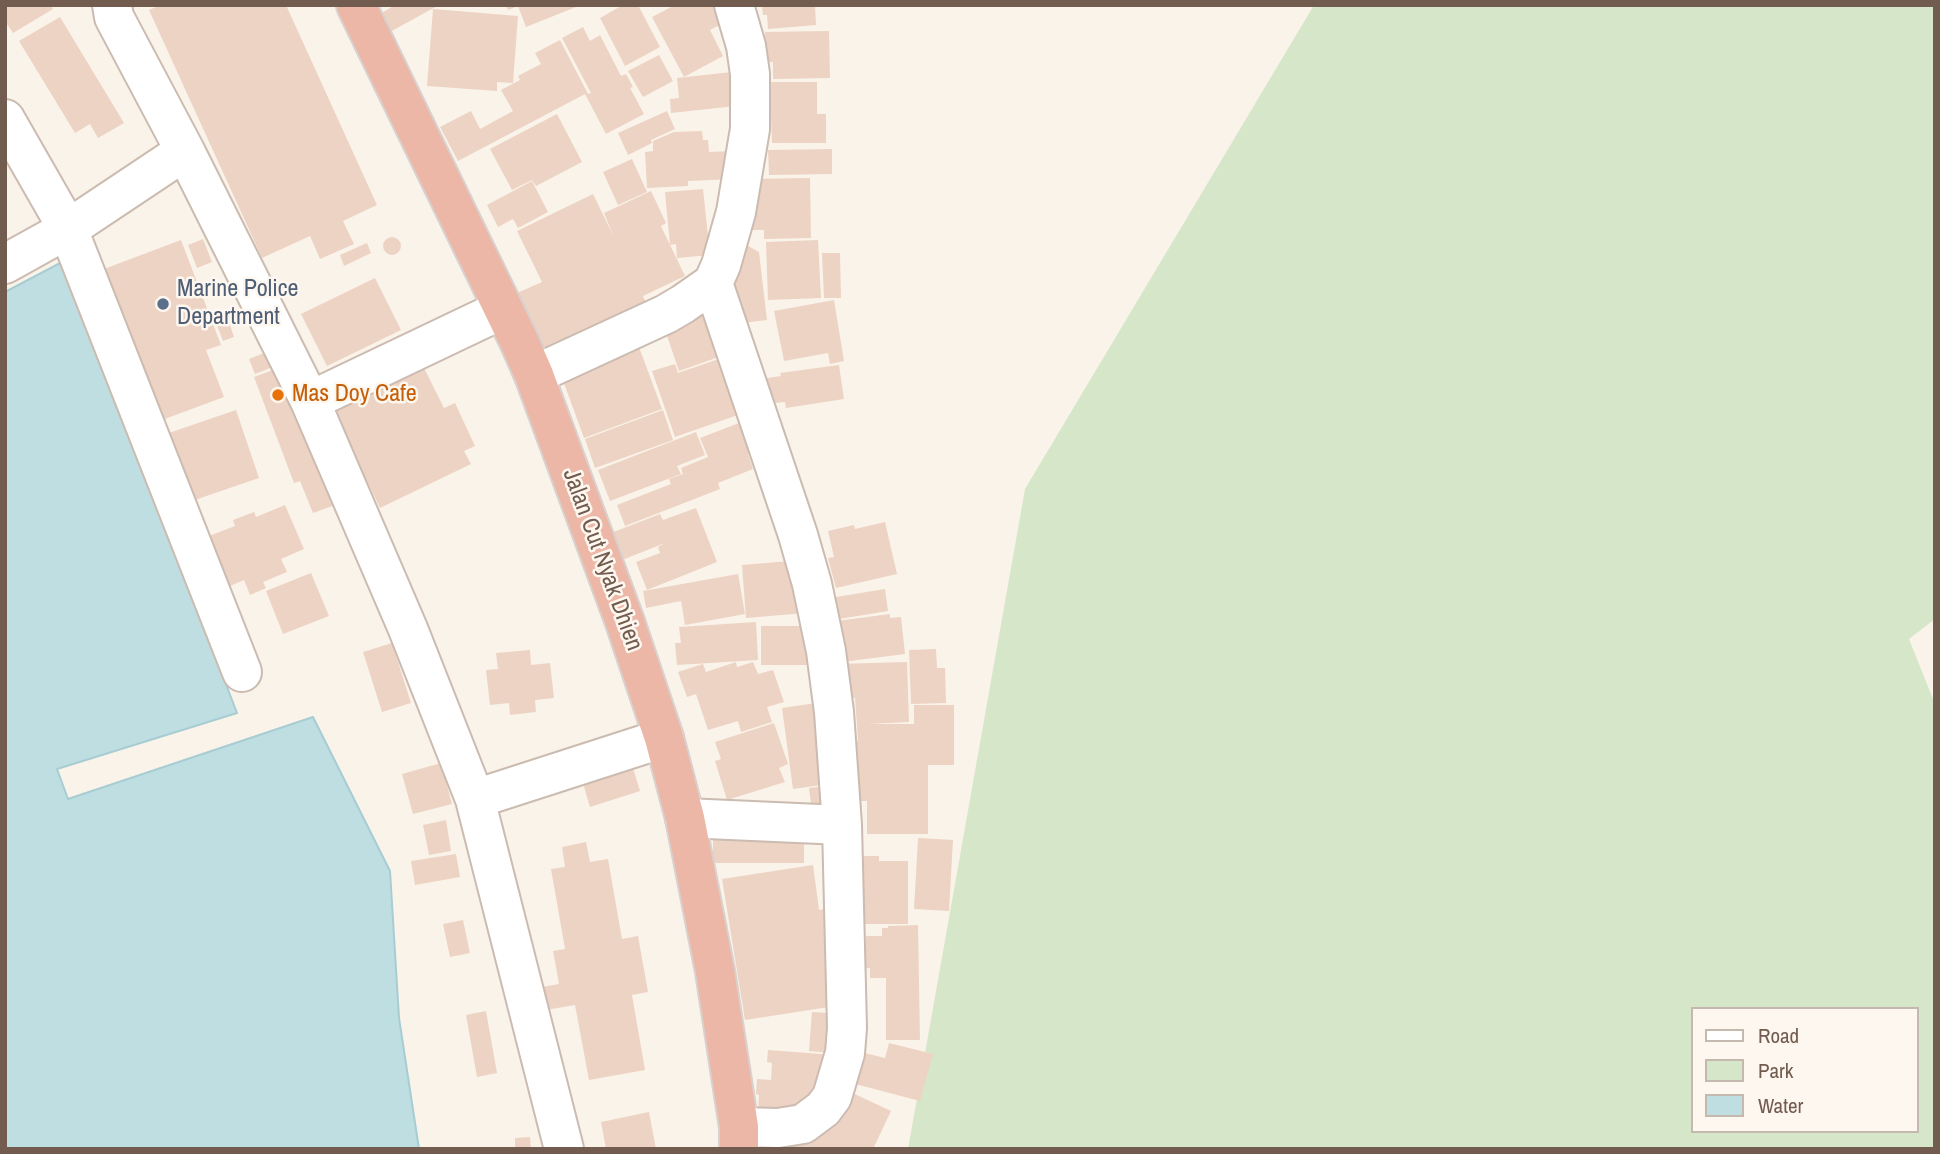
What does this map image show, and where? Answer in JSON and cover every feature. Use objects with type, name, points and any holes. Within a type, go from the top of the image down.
[{"type":"highway","name":"Jalan Cut Nyak Dhien","points":[[356,5],[534,375],[625,622],[664,738],[685,818],[715,971],[739,1138]]},
{"type":"street","points":[[112,5],[114,17],[185,151],[310,401],[408,629],[475,799],[564,1149]]},
{"type":"street","points":[[534,375],[666,314],[713,282],[721,265],[736,212],[750,129],[750,74],[746,46],[734,5]]},
{"type":"street","points":[[5,119],[68,229],[242,672]]},
{"type":"street","points":[[5,264],[68,229],[185,151]]},
{"type":"street","points":[[713,282],[812,584],[826,651],[834,712],[842,825],[847,1028],[845,1053],[832,1097],[823,1109],[803,1124],[739,1138]]},
{"type":"street","points":[[310,401],[503,309]]},
{"type":"street","points":[[475,799],[664,738]]},
{"type":"street","points":[[685,818],[842,825]]},
{"type":"green space","points":[[1314,5],[1935,5],[1935,619],[1909,639],[1935,704],[1935,1149],[908,1149],[1025,489]]},
{"type":"water","points":[[64,261],[237,713],[57,769],[68,799],[313,717],[390,871],[399,1018],[419,1149],[5,1149],[5,292]]},
{"type":"building","points":[[5,5],[51,5],[53,9],[13,33],[5,21]]},
{"type":"building","points":[[161,5],[286,5],[377,205],[343,221],[354,244],[320,259],[310,236],[262,258],[149,10]]},
{"type":"building","points":[[395,5],[439,5],[390,32],[380,14]]},
{"type":"building","points":[[506,5],[581,5],[526,27],[518,6],[508,10]]},
{"type":"building","points":[[623,5],[638,5],[660,47],[625,66],[600,18]]},
{"type":"building","points":[[675,5],[723,5],[731,19],[710,30],[723,56],[684,77],[652,17]]},
{"type":"building","points":[[762,5],[815,5],[816,25],[768,29],[767,15],[763,15]]},
{"type":"building","points":[[433,9],[518,16],[513,83],[497,82],[497,91],[427,86]]},
{"type":"building","points":[[60,17],[124,123],[98,138],[90,124],[75,133],[19,41]]},
{"type":"building","points":[[583,27],[590,41],[600,35],[621,76],[626,74],[644,114],[606,134],[585,94],[458,161],[440,127],[471,111],[480,129],[513,111],[501,90],[520,80],[518,76],[541,64],[535,53],[560,40],[588,94],[591,93],[562,38]]},
{"type":"building","points":[[829,31],[830,78],[773,79],[773,62],[766,62],[765,32]]},
{"type":"building","points":[[659,55],[673,81],[643,97],[628,71]]},
{"type":"building","points":[[741,71],[745,105],[671,113],[670,99],[679,98],[677,78]]},
{"type":"building","points":[[762,82],[817,82],[817,114],[826,114],[826,143],[772,143],[771,115],[763,115]]},
{"type":"building","points":[[667,111],[675,129],[628,155],[618,133]]},
{"type":"building","points":[[557,114],[582,162],[536,186],[532,180],[512,190],[490,149]]},
{"type":"building","points":[[702,131],[703,140],[708,140],[709,152],[733,151],[734,179],[688,181],[688,186],[647,188],[645,152],[653,151],[653,141],[674,132]]},
{"type":"building","points":[[832,149],[832,174],[769,175],[768,150]]},
{"type":"building","points":[[632,159],[647,192],[618,205],[603,172]]},
{"type":"building","points":[[810,178],[811,238],[764,239],[764,230],[749,230],[748,179]]},
{"type":"building","points":[[532,181],[548,212],[518,228],[513,219],[498,227],[487,205]]},
{"type":"building","points":[[703,189],[710,255],[677,258],[676,244],[670,245],[665,192]]},
{"type":"building","points":[[651,191],[666,223],[661,226],[685,276],[643,296],[648,307],[548,355],[517,293],[542,282],[517,231],[593,194],[614,237],[604,213]]},
{"type":"building","points":[[392,237],[398,240],[401,246],[398,252],[392,255],[386,252],[383,246],[386,240]]},
{"type":"building","points":[[203,239],[212,262],[197,268],[188,245]]},
{"type":"building","points":[[181,240],[221,345],[206,350],[224,397],[162,420],[104,269]]},
{"type":"building","points":[[818,240],[821,298],[768,300],[766,242]]},
{"type":"building","points":[[741,242],[759,252],[767,320],[733,324],[725,308]]},
{"type":"building","points":[[367,243],[371,253],[344,266],[340,255]]},
{"type":"building","points":[[822,253],[840,253],[841,298],[824,298]]},
{"type":"building","points":[[375,278],[401,330],[327,366],[301,314]]},
{"type":"building","points":[[834,300],[844,361],[830,364],[828,353],[784,361],[774,311]]},
{"type":"building","points":[[699,306],[733,352],[679,371],[663,324]]},
{"type":"building","points":[[228,319],[234,337],[223,341],[216,323]]},
{"type":"building","points":[[639,347],[662,409],[584,438],[561,375]]},
{"type":"building","points":[[269,351],[275,366],[255,374],[249,359]]},
{"type":"building","points":[[733,354],[752,410],[675,437],[652,371],[675,364],[678,373]]},
{"type":"building","points":[[839,365],[844,399],[786,408],[785,402],[764,404],[760,379],[781,376],[780,373]]},
{"type":"building","points":[[423,366],[444,408],[455,403],[475,446],[464,451],[471,464],[380,508],[332,409]]},
{"type":"building","points":[[281,367],[335,505],[313,513],[300,481],[294,483],[254,377]]},
{"type":"building","points":[[236,410],[259,478],[186,503],[163,435]]},
{"type":"building","points":[[663,410],[673,440],[595,468],[585,439]]},
{"type":"building","points":[[752,418],[764,448],[748,454],[753,469],[718,483],[720,489],[625,526],[617,505],[671,484],[669,479],[683,474],[681,468],[708,457],[700,438]]},
{"type":"building","points":[[696,432],[705,455],[677,466],[681,474],[610,501],[598,470]]},
{"type":"building","points":[[285,505],[304,549],[281,559],[287,572],[263,582],[266,588],[250,595],[244,580],[230,586],[225,575],[215,580],[204,554],[215,549],[209,536],[235,526],[233,520],[254,512],[256,517]]},
{"type":"building","points":[[696,508],[717,562],[647,590],[636,562],[660,553],[658,547],[665,543],[622,560],[611,533],[660,514],[663,520]]},
{"type":"building","points":[[885,522],[897,574],[836,588],[828,558],[834,557],[828,531],[854,525],[855,529]]},
{"type":"building","points":[[801,560],[805,613],[746,618],[742,565]]},
{"type":"building","points":[[311,573],[329,616],[283,634],[266,591]]},
{"type":"building","points":[[738,574],[745,614],[685,625],[681,601],[646,608],[643,591]]},
{"type":"building","points":[[885,589],[888,611],[827,621],[824,599]]},
{"type":"building","points":[[890,614],[890,618],[901,617],[905,654],[834,663],[829,622]]},
{"type":"building","points":[[756,622],[758,660],[677,665],[675,643],[681,643],[679,627]]},
{"type":"building","points":[[761,626],[818,626],[818,665],[761,665]]},
{"type":"building","points":[[392,643],[411,703],[382,712],[363,652]]},
{"type":"building","points":[[936,649],[937,668],[945,668],[946,703],[911,704],[909,650]]},
{"type":"building","points":[[530,650],[531,665],[550,663],[554,698],[535,700],[536,712],[510,715],[509,703],[490,705],[486,670],[498,669],[496,653]]},
{"type":"building","points":[[736,662],[737,667],[753,662],[758,674],[773,670],[784,702],[767,707],[772,722],[741,732],[738,721],[708,730],[696,694],[687,697],[678,672],[703,664],[706,672]]},
{"type":"building","points":[[907,662],[909,722],[867,724],[914,724],[914,705],[954,705],[954,765],[928,765],[928,834],[867,834],[867,801],[854,801],[841,741],[858,741],[855,698],[836,698],[836,664]]},
{"type":"building","points":[[823,702],[835,783],[793,789],[782,708]]},
{"type":"building","points":[[774,723],[788,764],[779,768],[785,782],[727,800],[715,761],[721,759],[715,742]]},
{"type":"building","points":[[441,763],[452,804],[413,814],[402,774]]},
{"type":"building","points":[[632,765],[640,791],[590,807],[582,780]]},
{"type":"building","points":[[834,785],[837,809],[812,812],[809,788]]},
{"type":"building","points":[[446,820],[451,851],[429,855],[423,825]]},
{"type":"building","points":[[713,824],[804,830],[804,863],[713,863]]},
{"type":"building","points":[[918,838],[953,840],[949,911],[914,909]]},
{"type":"building","points":[[586,842],[590,862],[608,859],[622,939],[638,936],[648,992],[632,995],[645,1070],[589,1080],[575,1005],[534,1012],[530,989],[559,984],[553,951],[565,949],[551,869],[565,867],[562,847]]},
{"type":"building","points":[[456,854],[460,877],[415,885],[411,861]]},
{"type":"building","points":[[857,856],[879,856],[879,861],[908,861],[908,924],[858,924]]},
{"type":"building","points":[[813,865],[819,910],[829,908],[842,1005],[745,1020],[722,879]]},
{"type":"building","points":[[463,920],[470,953],[450,957],[443,924]]},
{"type":"building","points":[[918,925],[920,1040],[886,1040],[886,978],[870,978],[870,968],[855,969],[855,945],[866,945],[866,936],[882,936],[882,928],[888,926]]},
{"type":"building","points":[[486,1011],[497,1073],[477,1077],[466,1015]]},
{"type":"building","points":[[812,1012],[845,1014],[842,1054],[809,1051]]},
{"type":"building","points":[[889,1043],[933,1054],[920,1101],[840,1080],[848,1049],[885,1058]]},
{"type":"building","points":[[768,1050],[834,1055],[805,1119],[758,1115],[757,1079],[771,1080],[772,1063],[767,1062]]},
{"type":"building","points":[[844,1089],[891,1111],[873,1149],[791,1149],[794,1143],[800,1146],[814,1119]]},
{"type":"building","points":[[649,1112],[656,1149],[606,1149],[601,1122]]},
{"type":"building","points":[[530,1137],[531,1149],[515,1149],[515,1138]]},
{"type":"place","name":"Marine Police Department","points":[[163,304]]},
{"type":"place","name":"Mas Doy Cafe","points":[[278,395]]}]
